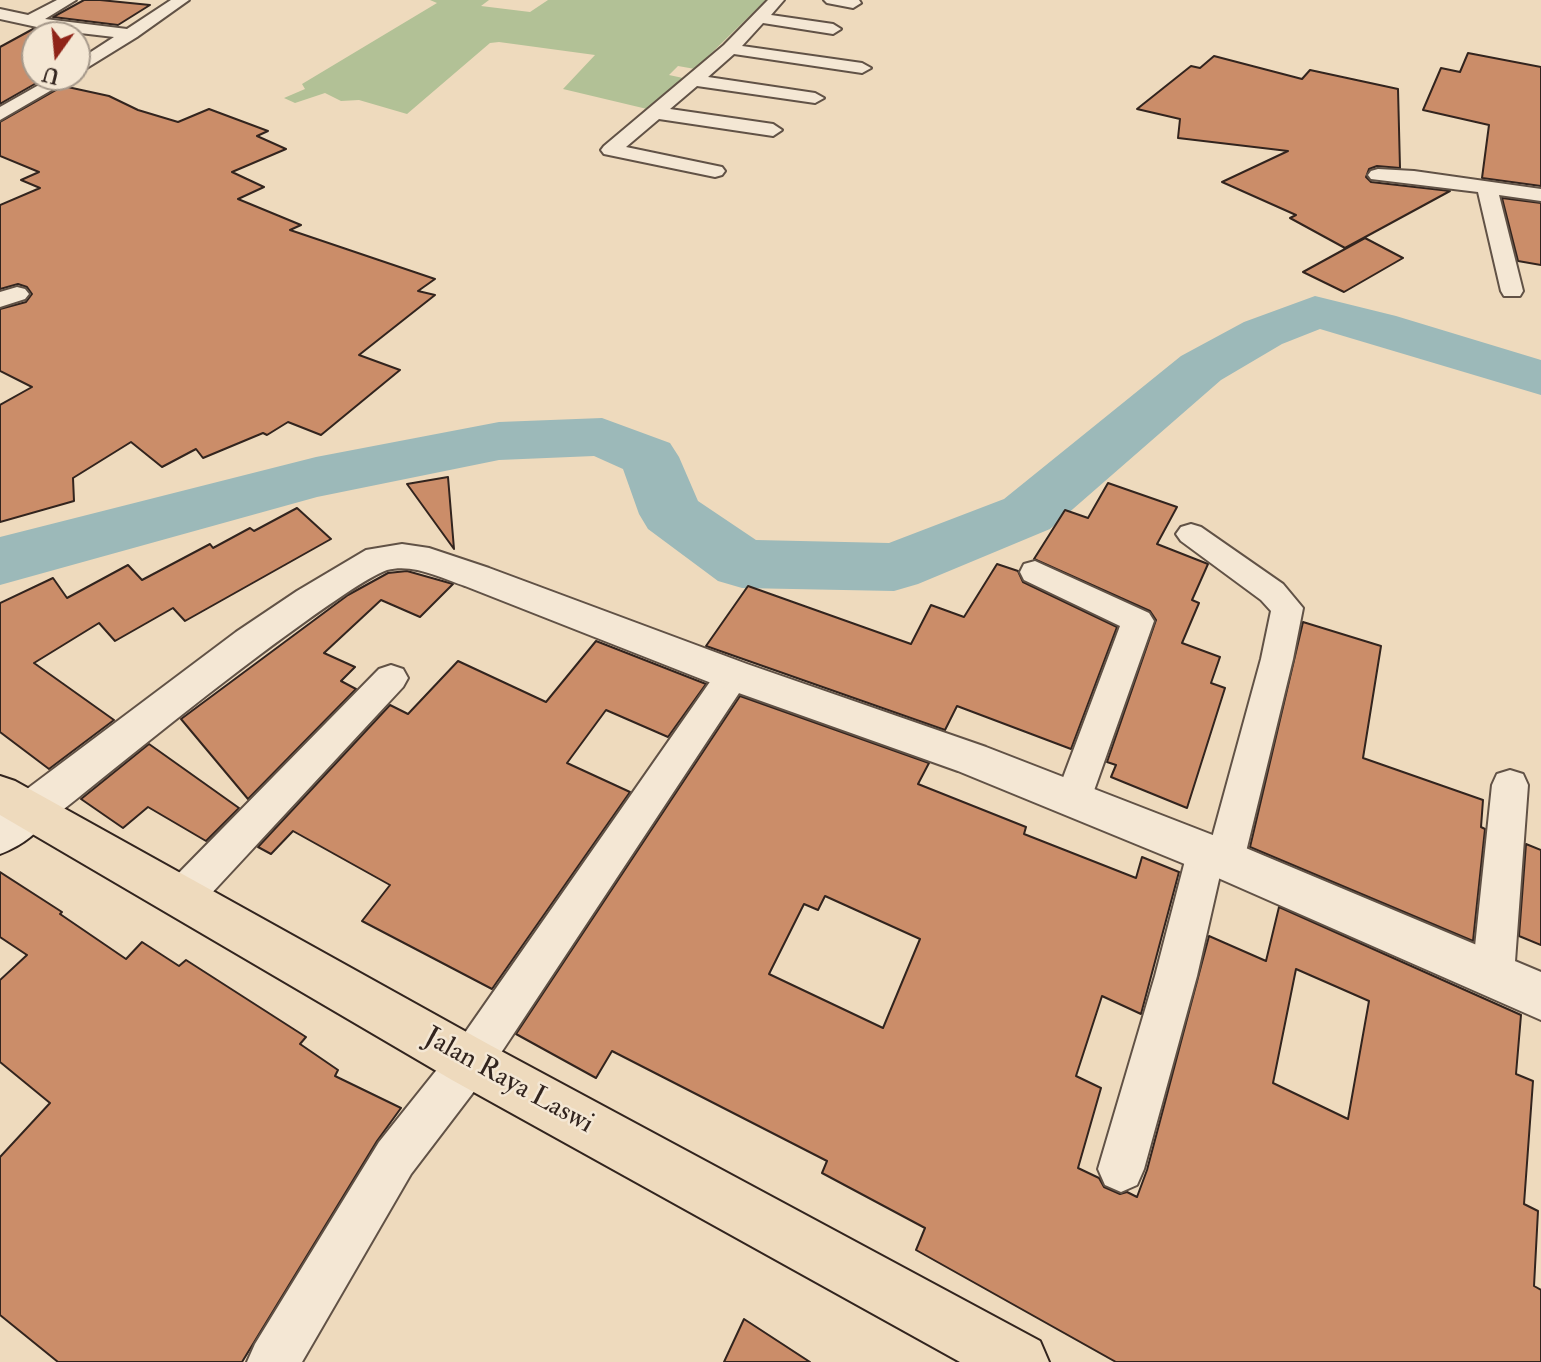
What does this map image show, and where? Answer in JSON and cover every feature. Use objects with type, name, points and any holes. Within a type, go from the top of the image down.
[{"type":"main road","name":"Jalan Raya Laswi","points":[[10,813],[182,897],[470,1062],[1019,1362]]},
{"type":"street","points":[[39,21],[68,0]]},
{"type":"street","points":[[91,60],[181,0]]},
{"type":"street","points":[[715,171],[611,150],[730,49],[776,0]]},
{"type":"street","points":[[832,0],[853,3]]},
{"type":"street","points":[[0,14],[33,21]]},
{"type":"street","points":[[759,18],[833,29]]},
{"type":"street","points":[[91,29],[131,34]]},
{"type":"street","points":[[12,35],[21,30]]},
{"type":"street","points":[[730,49],[862,68]]},
{"type":"street","points":[[694,80],[815,98]]},
{"type":"street","points":[[0,116],[42,91]]},
{"type":"street","points":[[656,113],[773,130]]},
{"type":"street","points":[[1378,175],[1541,195]]},
{"type":"street","points":[[1487,187],[1512,291]]},
{"type":"street","points":[[1121,1169],[1176,976],[1274,672],[1287,608],[1272,592],[1192,534]]},
{"type":"street","points":[[10,813],[248,642],[350,574],[378,559],[402,556],[429,561],[733,675],[972,759],[1216,856],[1541,996]]},
{"type":"street","points":[[1035,572],[1138,621],[1073,799]]},
{"type":"street","points":[[273,1362],[395,1158],[470,1062],[733,675]]},
{"type":"street","points":[[182,897],[391,678]]},
{"type":"street","points":[[1493,975],[1510,785]]},
{"type":"green space","points":[[430,0],[489,0],[481,6],[530,12],[548,0],[766,0],[695,69],[678,66],[669,75],[683,78],[647,109],[563,89],[595,55],[499,42],[490,43],[407,114],[359,100],[341,101],[325,93],[295,103],[284,98],[305,89],[302,84],[437,3]]},
{"type":"building","points":[[84,0],[150,5],[118,25],[53,17]]},
{"type":"building","points":[[21,36],[23,91],[0,104],[0,47]]},
{"type":"building","points":[[1468,53],[1541,67],[1541,186],[1482,178],[1489,125],[1423,110],[1441,68],[1460,72]]},
{"type":"building","points":[[1214,56],[1302,79],[1310,70],[1398,89],[1400,168],[1377,166],[1369,169],[1366,177],[1371,182],[1450,191],[1345,248],[1290,218],[1296,215],[1222,182],[1288,151],[1178,138],[1180,119],[1137,109],[1191,66],[1200,68]]},
{"type":"building","points":[[54,91],[86,91],[109,96],[138,110],[178,122],[209,109],[268,131],[257,136],[286,149],[232,172],[264,187],[238,199],[301,225],[290,230],[435,279],[418,291],[435,295],[359,355],[400,370],[321,435],[288,422],[267,435],[263,433],[203,458],[196,449],[162,467],[131,442],[73,478],[74,501],[0,522],[0,405],[32,387],[0,371],[0,309],[26,302],[32,294],[27,287],[18,284],[0,289],[0,205],[40,188],[21,180],[39,172],[0,156],[0,122]]},
{"type":"building","points":[[1502,198],[1541,203],[1541,265],[1518,261]]},
{"type":"building","points":[[1365,238],[1403,258],[1344,292],[1303,272]]},
{"type":"building","points":[[448,477],[454,549],[407,484]]},
{"type":"building","points":[[1108,483],[1177,507],[1157,544],[1208,564],[1192,600],[1199,603],[1182,643],[1220,657],[1211,683],[1225,688],[1187,808],[1111,777],[1116,765],[1107,762],[1156,620],[1150,611],[1034,559],[1065,510],[1088,518]]},
{"type":"building","points":[[297,508],[331,539],[185,621],[173,608],[115,641],[99,623],[34,663],[114,720],[49,769],[0,732],[0,603],[53,578],[67,598],[128,565],[142,580],[210,544],[213,548],[250,528],[254,531]]},
{"type":"building","points":[[997,564],[1018,571],[1023,582],[1117,627],[1071,749],[957,706],[945,730],[706,646],[748,586],[911,644],[931,605],[964,617]]},
{"type":"building","points":[[407,571],[453,584],[420,617],[381,600],[324,653],[355,667],[341,681],[356,689],[248,799],[181,719],[348,595],[388,573]]},
{"type":"building","points":[[1303,622],[1381,646],[1363,758],[1483,800],[1481,827],[1485,829],[1473,941],[1250,847]]},
{"type":"building","points":[[596,641],[706,684],[668,737],[606,710],[567,763],[630,792],[492,989],[362,921],[390,885],[293,831],[271,854],[258,847],[390,705],[408,714],[458,661],[546,702]]},
{"type":"building","points":[[740,696],[929,763],[918,784],[1026,827],[1024,834],[1136,878],[1142,857],[1179,872],[1141,1014],[1102,996],[1076,1076],[1101,1088],[1078,1168],[1099,1178],[1104,1187],[1120,1194],[1127,1192],[1137,1197],[1147,1170],[1209,936],[1266,961],[1279,907],[1521,1015],[1516,1074],[1533,1081],[1524,1204],[1538,1211],[1534,1286],[1541,1290],[1541,1362],[1116,1362],[916,1250],[925,1228],[822,1173],[827,1161],[612,1051],[596,1078],[516,1034]],"holes":[[[825,896],[920,939],[883,1028],[769,974],[804,904],[818,910]],[[1296,969],[1369,1001],[1348,1119],[1273,1083]]]},
{"type":"building","points":[[149,744],[239,808],[206,841],[148,807],[123,828],[81,799]]},
{"type":"building","points":[[1526,844],[1541,850],[1541,945],[1519,936]]},
{"type":"building","points":[[0,872],[62,912],[60,914],[126,959],[142,942],[179,966],[186,960],[306,1037],[300,1044],[338,1070],[335,1076],[401,1108],[377,1141],[242,1362],[58,1362],[0,1315],[0,1157],[50,1103],[0,1062],[0,980],[27,955],[0,937]]},
{"type":"building","points":[[744,1319],[810,1362],[724,1362]]},
{"type":"waterway","points":[[0,561],[316,477],[499,441],[602,437],[649,457],[671,514],[742,564],[894,567],[1027,514],[1201,368],[1263,333],[1315,312],[1377,327],[1541,378]]}]
